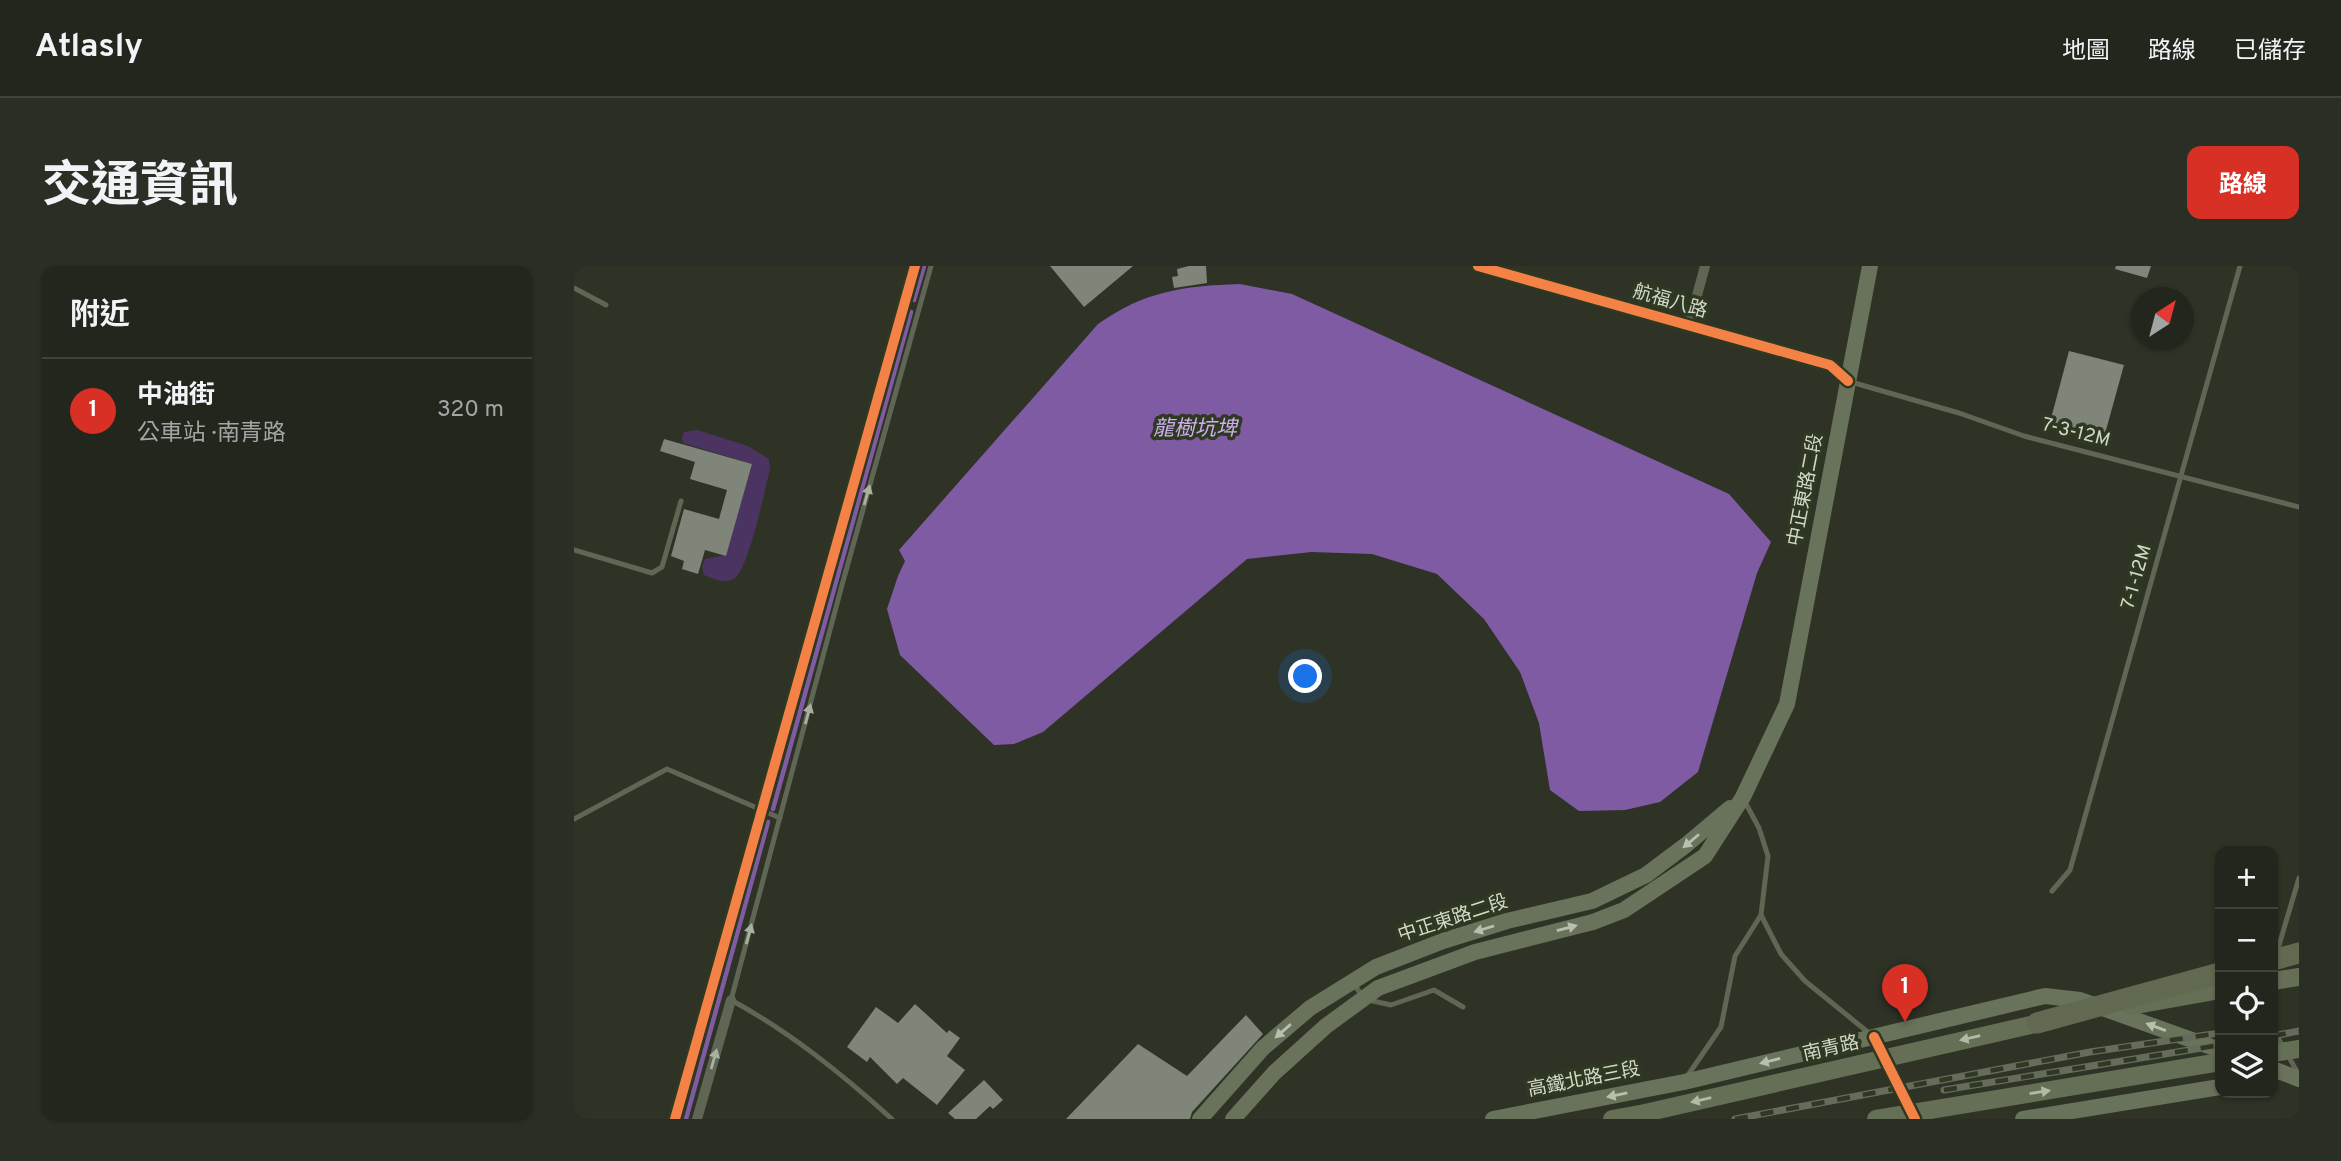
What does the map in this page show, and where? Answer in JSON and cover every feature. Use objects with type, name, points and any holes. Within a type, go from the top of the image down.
[{"type":"highway","points":[[2278,959],[2299,953]]},
{"type":"highway","points":[[2037,1023],[2215,974]]},
{"type":"main road","name":"中正東路二段","points":[[1239,1116],[1274,1073],[1326,1026],[1378,988],[1475,952],[1592,922],[1624,910],[1705,856],[1742,797],[1787,705],[1870,266]]},
{"type":"main road","name":"中正東路二段","points":[[1200,1119],[1263,1048],[1310,1008],[1376,967],[1443,941],[1592,901],[1646,875],[1742,797]]},
{"type":"main road","points":[[2278,980],[2299,976]]},
{"type":"main road","name":"南青路","points":[[1612,1119],[2037,1023],[2215,991]]},
{"type":"main road","name":"南青路","points":[[1684,1082],[2045,996],[2080,1000],[2215,1048]]},
{"type":"main road","points":[[2278,1053],[2299,1049]]},
{"type":"main road","points":[[1876,1119],[2215,1063]]},
{"type":"main road","points":[[2278,1071],[2299,1078]]},
{"type":"main road","points":[[2278,1082],[2299,1078]]},
{"type":"main road","name":"高鐵北路三段","points":[[1493,1119],[1684,1082]]},
{"type":"main road","points":[[2022,1119],[2215,1088]]},
{"type":"street","points":[[675,1119],[915,266]]},
{"type":"street","name":"航福八路","points":[[1478,266],[1510,270],[1830,365],[1848,381]]},
{"type":"street","points":[[1689,325],[1705,266]]},
{"type":"street","points":[[697,1119],[731,1000]]},
{"type":"street","points":[[1874,1037],[1910,1116]]},
{"type":"lane","points":[[892,1119],[811,1050],[760,1015],[731,1000],[931,266]]},
{"type":"lane","name":"7-1-12M","points":[[2052,891],[2070,870],[2241,266]]},
{"type":"lane","points":[[574,288],[606,305]]},
{"type":"lane","points":[[904,305],[919,308]]},
{"type":"lane","name":"7-3-12M","points":[[1848,381],[1959,413],[2024,436],[2299,507]]},
{"type":"lane","points":[[574,550],[652,573],[663,567],[681,501]]},
{"type":"lane","points":[[574,819],[667,769],[780,818]]},
{"type":"lane","points":[[1684,1082],[1721,1027],[1735,956],[1760,915],[1768,856],[1759,828],[1742,797]]},
{"type":"lane","points":[[2278,949],[2299,878]]},
{"type":"lane","points":[[1760,915],[1781,954],[1805,981],[1874,1037]]},
{"type":"lane","points":[[1352,982],[1364,999],[1391,1005],[1434,990],[1464,1007]]},
{"type":"lane","points":[[2276,1035],[2299,1078]]},
{"type":"shaded area","points":[[697,430],[748,446],[769,459],[770,469],[746,559],[735,578],[727,581],[704,575],[702,567],[705,559],[726,555],[752,464],[683,443],[684,432]]},
{"type":"water","name":"龍樹坑埤","points":[[1240,284],[1292,294],[1729,494],[1771,542],[1757,573],[1698,772],[1660,802],[1625,810],[1579,811],[1550,790],[1539,723],[1520,672],[1484,619],[1437,574],[1372,554],[1311,552],[1247,559],[1043,732],[1014,744],[994,745],[900,655],[887,609],[905,561],[899,550],[1098,324],[1132,304],[1165,292],[1200,286]]},
{"type":"building","points":[[1050,266],[1133,266],[1084,307]]},
{"type":"building","points":[[1206,266],[1207,283],[1174,288],[1172,277],[1178,276],[1177,269]]},
{"type":"building","points":[[2116,266],[2151,266],[2147,278],[2115,269]]},
{"type":"building","points":[[2069,351],[2124,365],[2103,441],[2049,426]]},
{"type":"building","points":[[664,439],[752,464],[726,556],[705,550],[698,574],[682,569],[684,561],[671,556],[684,509],[719,519],[727,490],[690,479],[695,462],[660,451]]},
{"type":"building","points":[[915,1004],[947,1033],[949,1030],[960,1038],[947,1056],[965,1070],[937,1105],[903,1078],[897,1084],[870,1057],[867,1062],[847,1047],[876,1007],[898,1023]]},
{"type":"building","points":[[1246,1015],[1263,1034],[1192,1112],[1190,1119],[1066,1119],[1138,1044],[1187,1076]]},
{"type":"building","points":[[984,1080],[1003,1100],[993,1109],[990,1106],[976,1119],[955,1119],[948,1113]]},
{"type":"waterway","points":[[914,300],[924,266]]},
{"type":"waterway","points":[[773,809],[911,312]]},
{"type":"waterway","points":[[686,1119],[768,822]]},
{"type":"railway","points":[[2278,1035],[2299,1031]]},
{"type":"railway","points":[[1735,1119],[2090,1052],[2215,1034]]},
{"type":"railway","points":[[1944,1090],[2215,1046]]},
{"type":"cycle path","points":[[675,1119],[915,266]]},
{"type":"cycle path","points":[[1478,266],[1830,365],[1848,381]]},
{"type":"cycle path","points":[[1874,1037],[1915,1119]]},
{"type":"place","name":"中油街","points":[[1905,1022]]}]
